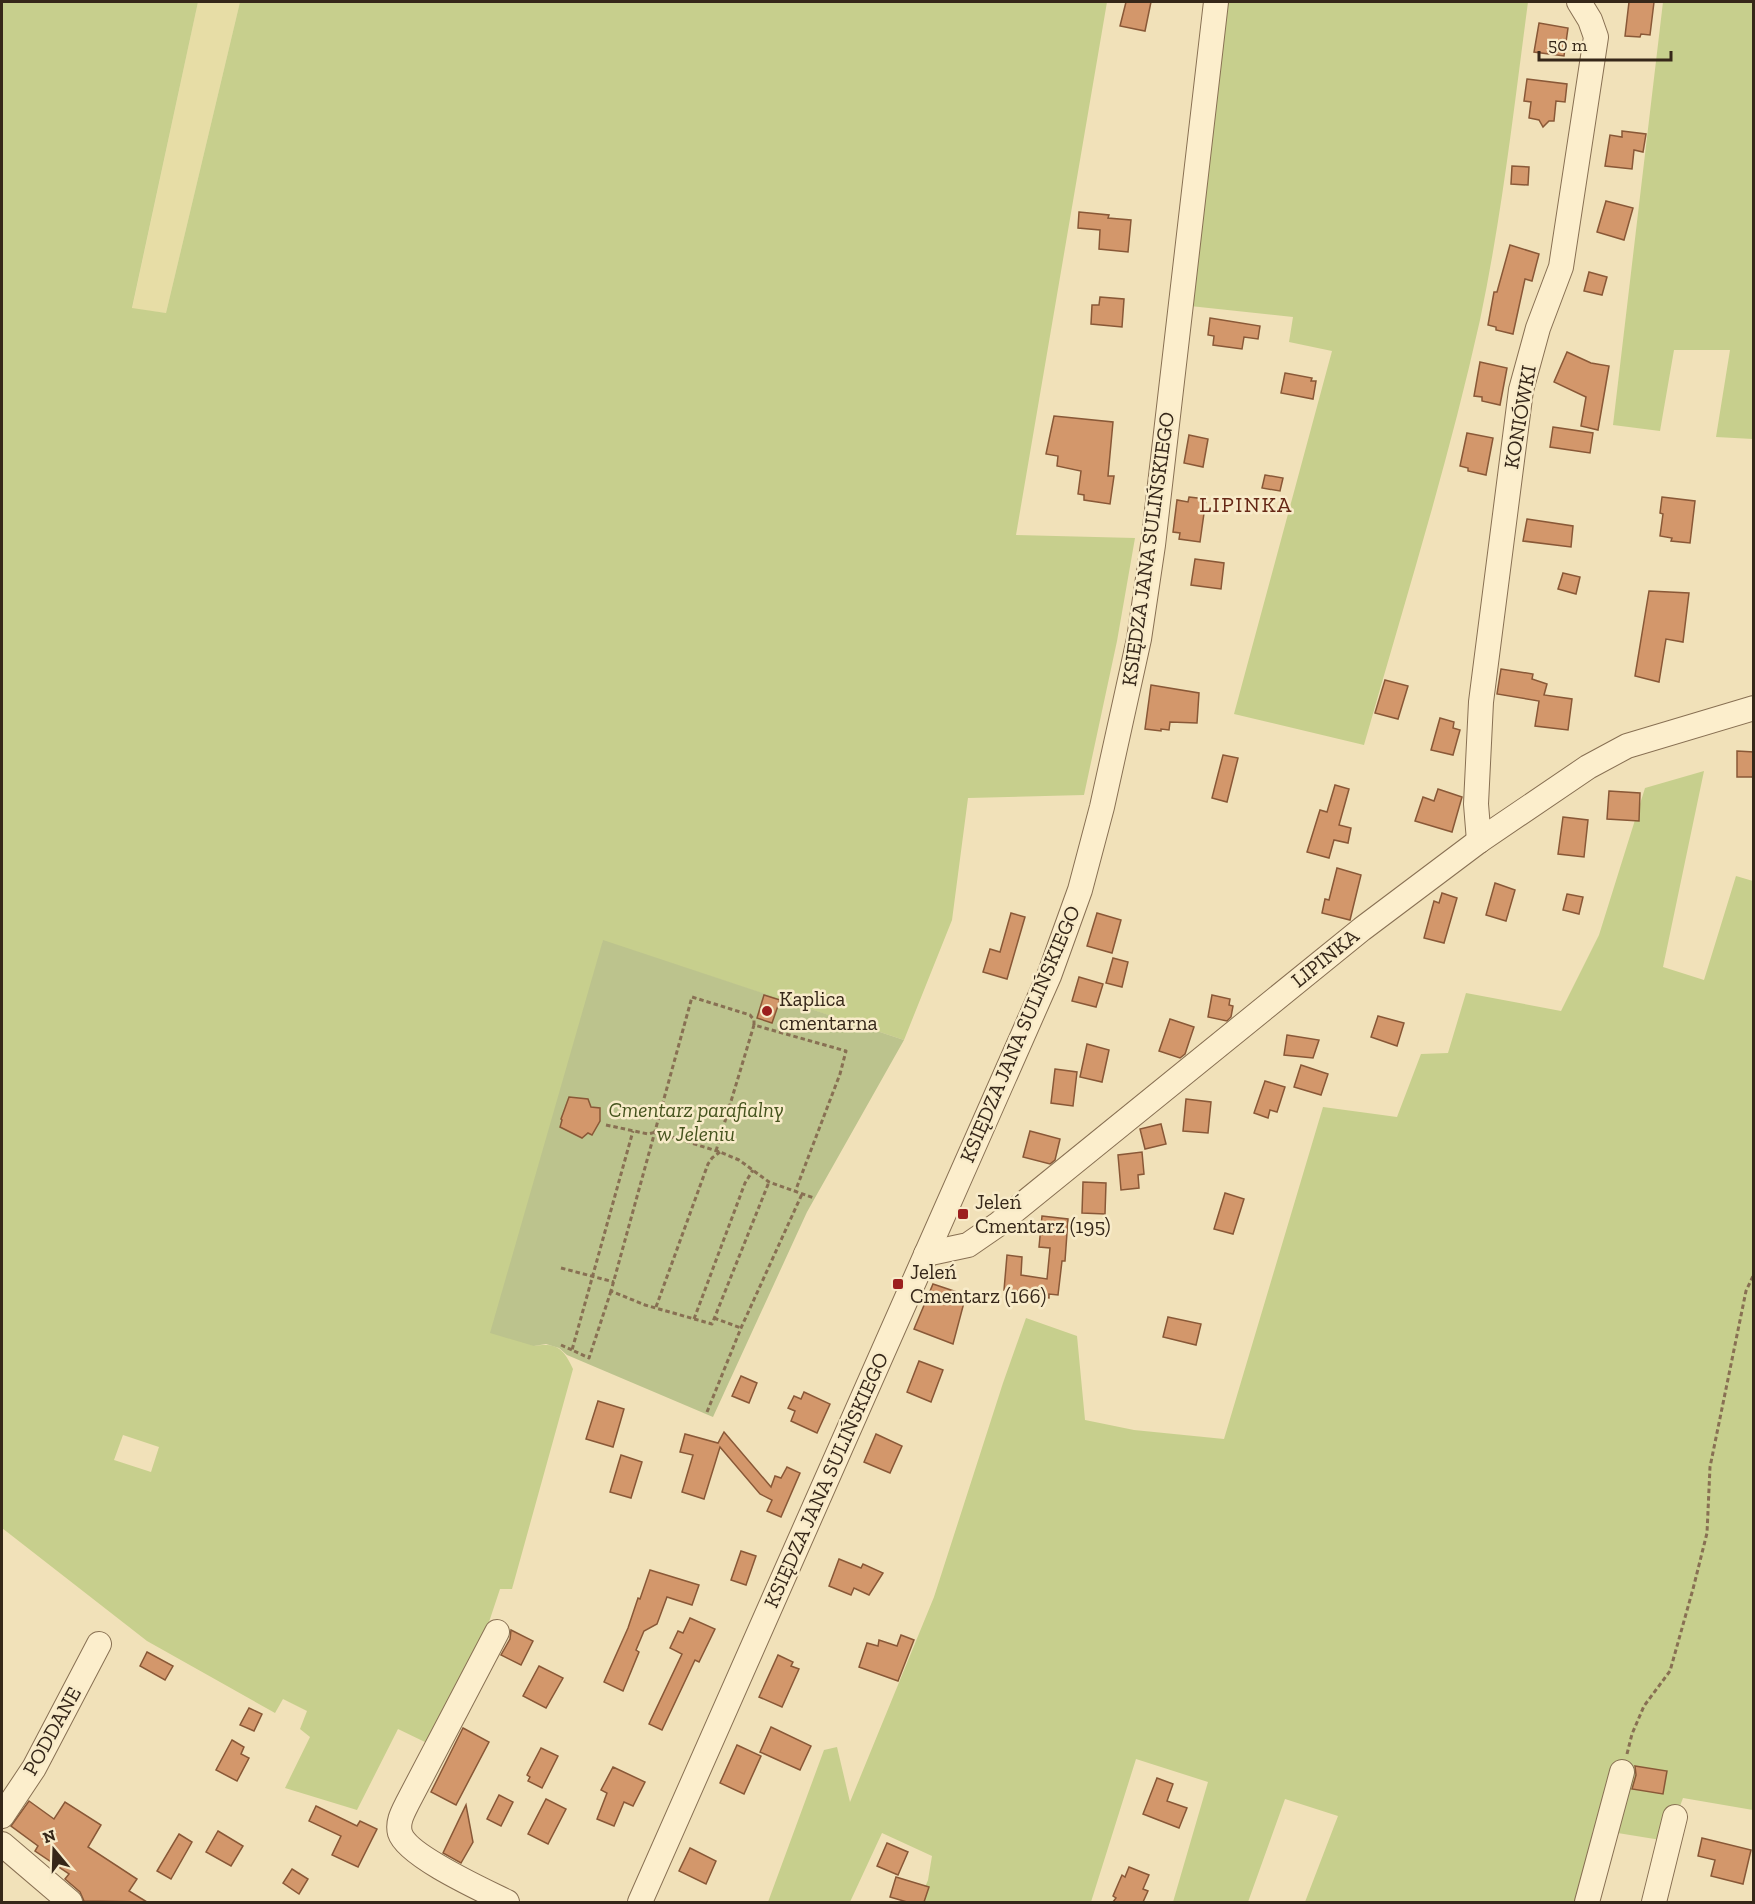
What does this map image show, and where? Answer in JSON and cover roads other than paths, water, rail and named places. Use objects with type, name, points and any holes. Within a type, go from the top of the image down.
[{"type":"street","name":"KSIĘDZA JANA SULIŃSKIEGO","points":[[639,1902],[1049,976],[1080,890],[1102,807],[1139,639],[1153,545],[1216,2]]},
{"type":"street","name":"KONIÓWKI","points":[[1479,842],[1476,804],[1480,702],[1521,390],[1538,328],[1561,267],[1596,37],[1590,20],[1579,2]]},
{"type":"street","name":"LIPINKA","points":[[926,1254],[968,1245],[997,1225],[1362,929],[1479,842],[1588,767],[1627,746],[1754,708]]},
{"type":"street","points":[[497,1632],[408,1802],[400,1821],[400,1834],[412,1849],[442,1869],[507,1902]]},
{"type":"street","name":"PODDANE","points":[[2,1816],[34,1768],[99,1644]]},
{"type":"street","points":[[1587,1902],[1623,1772]]},
{"type":"street","points":[[1654,1902],[1675,1817]]},
{"type":"street","points":[[2,1844],[70,1902]]},
{"type":"place","name":"Kaplica cmentarna","points":[[767,1011]]},
{"type":"place","name":"Jeleń Cmentarz (195)","points":[[963,1214]]},
{"type":"place","name":"Jeleń Cmentarz (166)","points":[[898,1284]]},
{"type":"district","name":"LIPINKA","points":[[1246,504]]},
{"type":"park label","name":"Cmentarz parafialny w Jeleniu","points":[[696,1122]]}]
